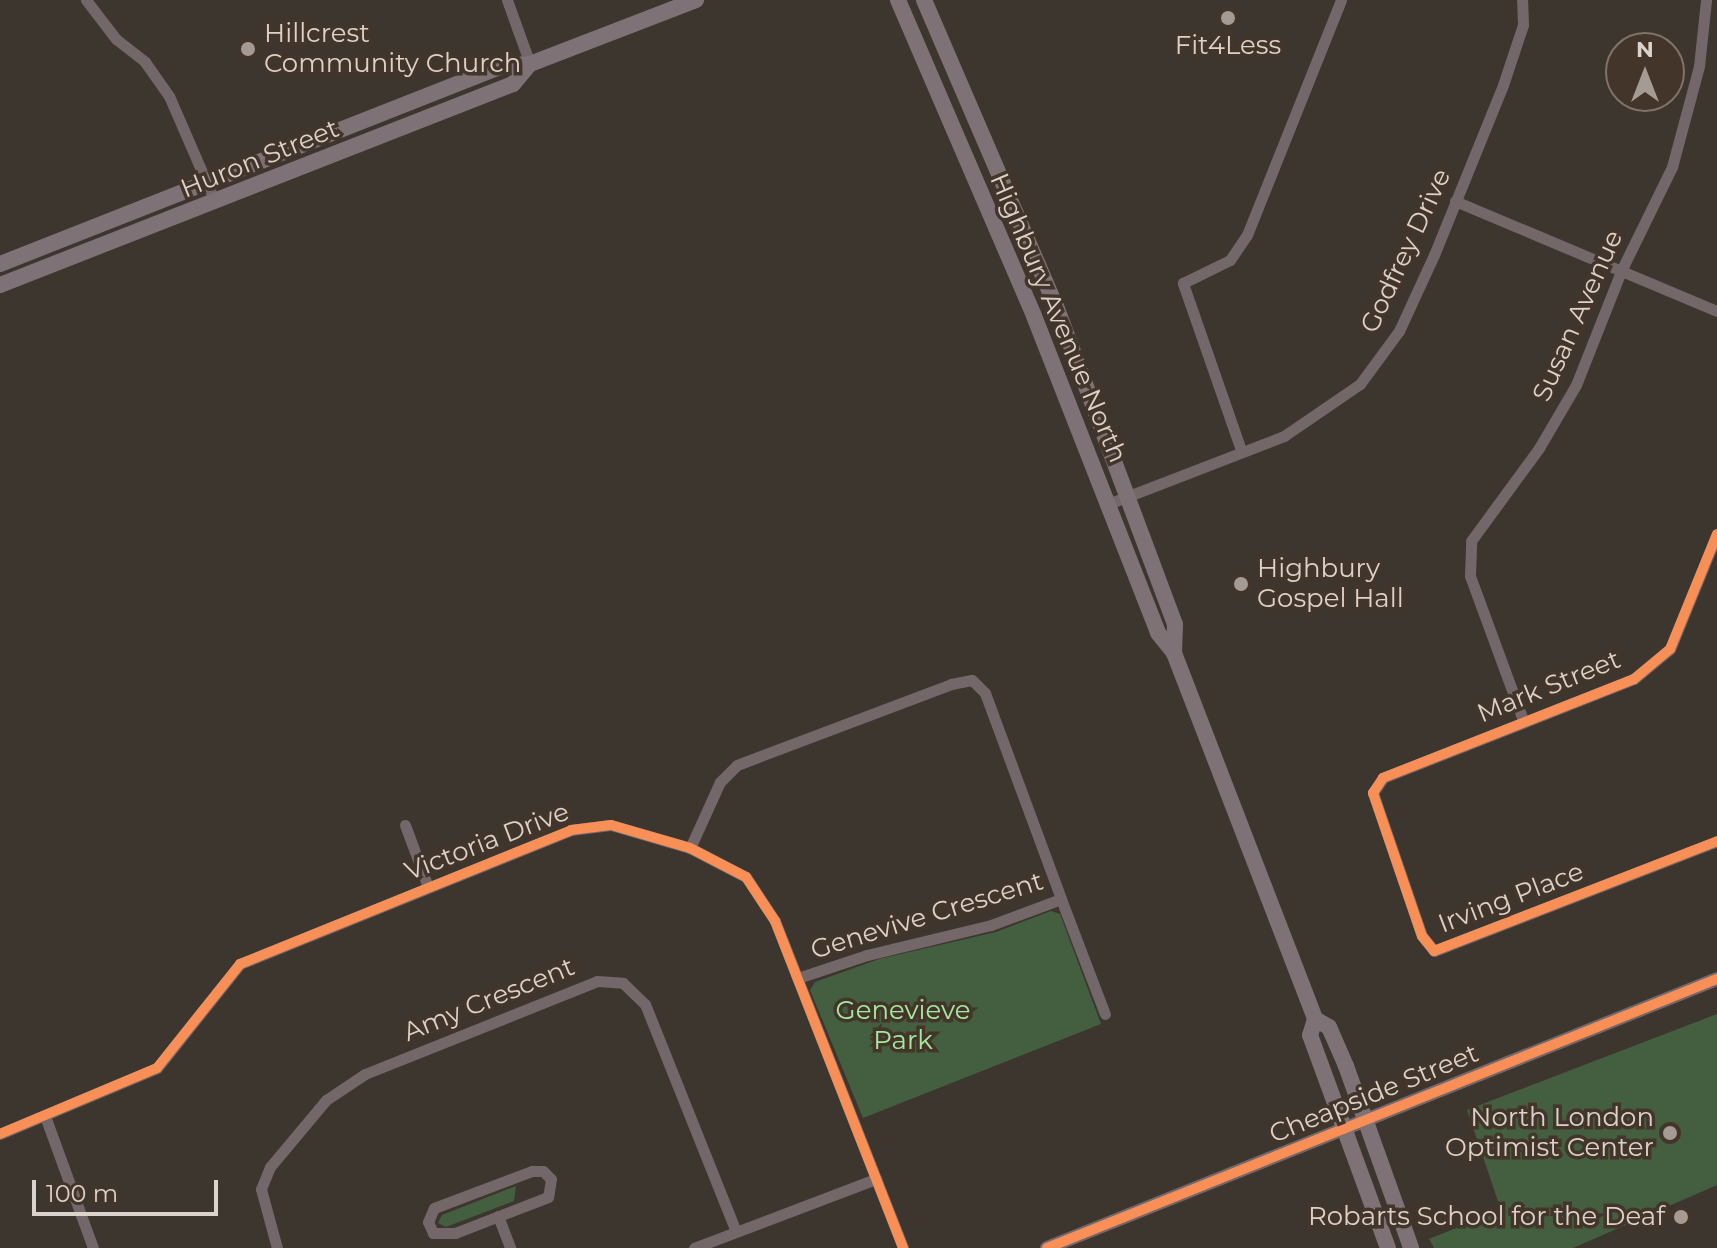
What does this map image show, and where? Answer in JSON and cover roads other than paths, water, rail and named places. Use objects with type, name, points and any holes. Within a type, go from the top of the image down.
[{"type":"main road","name":"Huron Street","points":[[0,264],[505,65],[530,64],[696,0]]},
{"type":"main road","name":"Highbury Avenue North","points":[[898,0],[1034,316],[1158,633],[1174,653],[1315,1019],[1310,1035],[1388,1248]]},
{"type":"main road","name":"Highbury Avenue North","points":[[924,0],[1056,306],[1175,624],[1174,653]]},
{"type":"main road","name":"Huron Street","points":[[0,285],[513,84],[530,64]]},
{"type":"main road","name":"Highbury Avenue North","points":[[1315,1019],[1329,1027],[1411,1248]]},
{"type":"street","points":[[86,0],[116,39],[145,62],[169,96],[215,202]]},
{"type":"street","points":[[507,0],[530,64]]},
{"type":"street","points":[[1241,450],[1183,283],[1230,260],[1247,235],[1341,0]]},
{"type":"street","name":"Godfrey Drive","points":[[1108,504],[1241,450],[1284,436],[1360,384],[1399,331],[1455,201],[1503,85],[1523,25],[1522,0]]},
{"type":"street","name":"Susan Avenue","points":[[1523,720],[1470,576],[1471,541],[1539,448],[1576,385],[1622,269],[1672,167],[1686,124],[1706,0]]},
{"type":"street","points":[[1455,201],[1717,311]]},
{"type":"street","name":"Mark Street","points":[[1373,793],[1383,778],[1523,720],[1634,679],[1670,649],[1717,534]]},
{"type":"street","name":"Genevive Crescent","points":[[690,848],[720,782],[737,765],[972,680],[985,693],[1061,899],[991,925],[867,955],[798,978]]},
{"type":"street","name":"Irving Place","points":[[1373,793],[1422,936],[1434,951],[1717,841]]},
{"type":"street","points":[[405,825],[428,887]]},
{"type":"street","name":"Victoria Drive","points":[[0,1134],[157,1068],[240,964],[571,830],[611,825],[690,848],[746,877],[775,921],[903,1248]]},
{"type":"street","points":[[1061,899],[1105,1014]]},
{"type":"street","name":"Cheapside Street","points":[[1047,1248],[1717,979]]},
{"type":"street","name":"Amy Crescent","points":[[277,1248],[261,1189],[270,1167],[326,1100],[365,1074],[597,981],[623,983],[645,1004],[736,1232]]},
{"type":"street","points":[[45,1116],[93,1248]]},
{"type":"street","points":[[532,1171],[548,1174],[553,1190],[548,1197],[498,1216],[446,1235],[433,1233],[428,1222],[430,1212],[441,1205],[532,1171]]},
{"type":"street","points":[[694,1248],[876,1179]]},
{"type":"street","points":[[498,1216],[510,1248]]},
{"type":"place","name":"Fit4Less","points":[[1228,18]]},
{"type":"place","name":"Hillcrest Community Church","points":[[248,49]]},
{"type":"place","name":"Highbury Gospel Hall","points":[[1241,584]]},
{"type":"place","name":"North London Optimist Center","points":[[1670,1133]]},
{"type":"place","name":"Robarts School for the Deaf","points":[[1681,1217]]},
{"type":"park label","name":"Genevieve Park","points":[[903,1026]]}]
